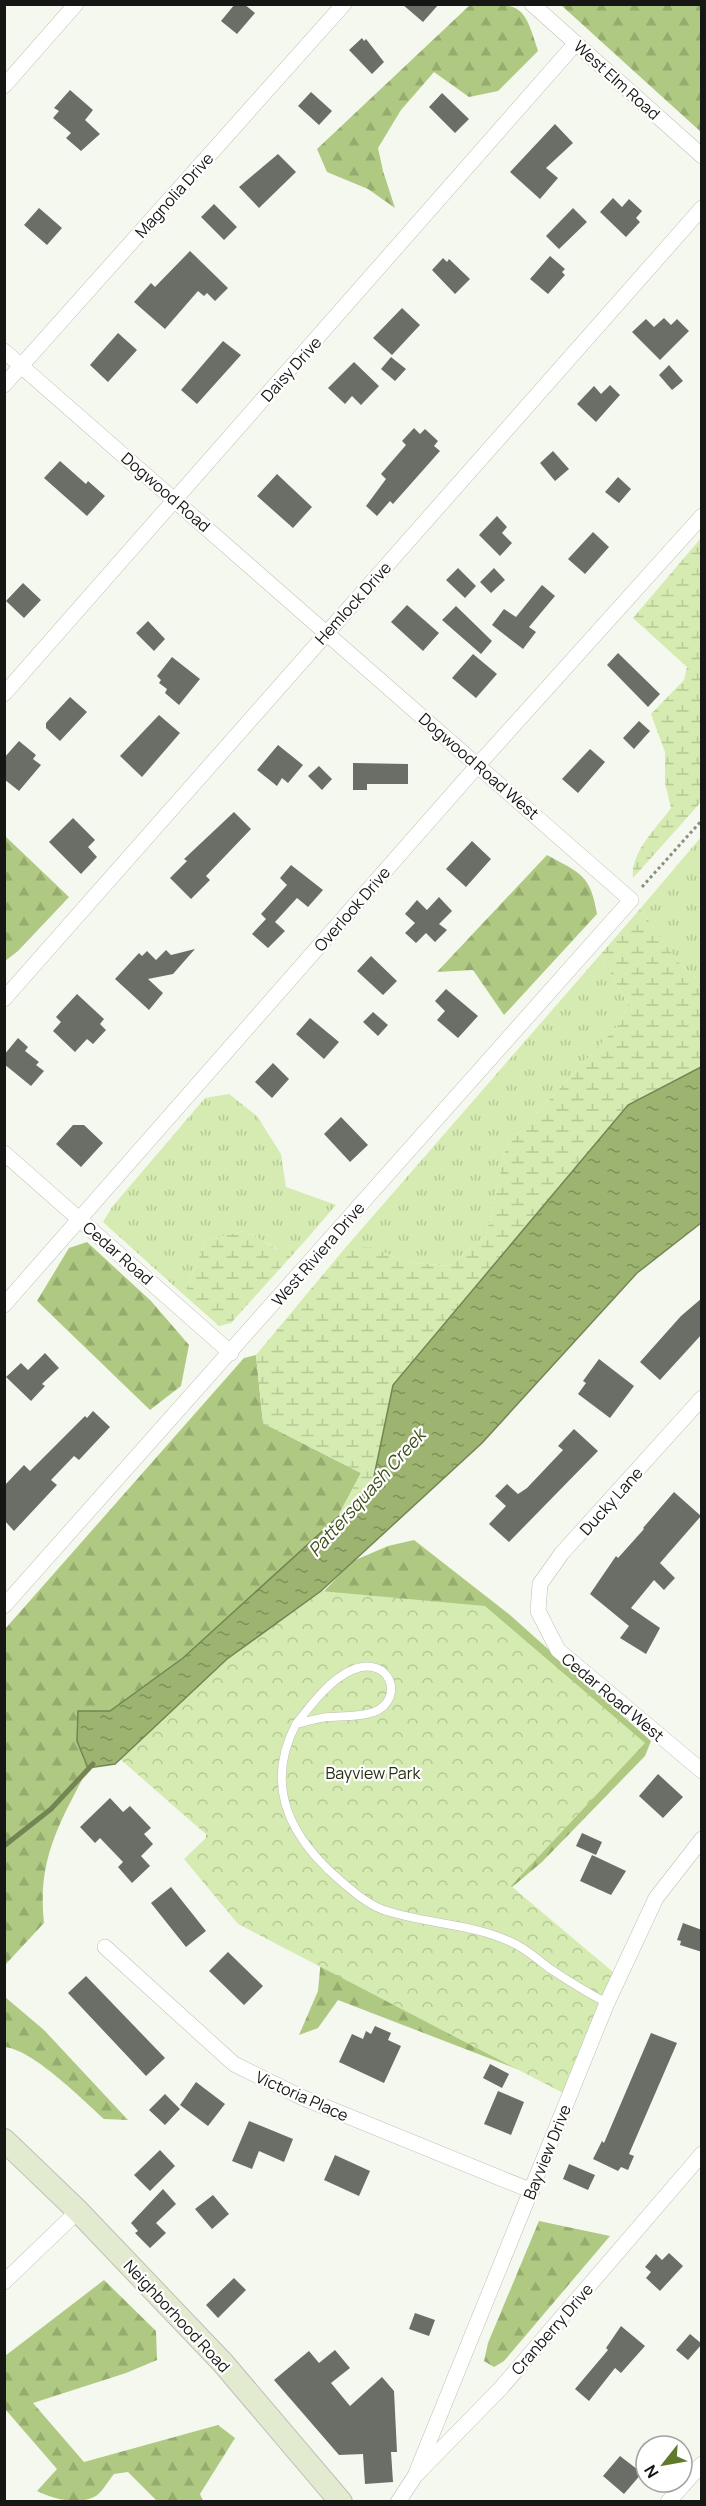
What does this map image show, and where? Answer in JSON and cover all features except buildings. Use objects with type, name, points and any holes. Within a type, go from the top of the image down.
[{"type":"street","points":[[4,86],[76,4]]},
{"type":"street","name":"Magnolia Drive","points":[[4,385],[344,4]]},
{"type":"street","name":"West Elm Road","points":[[532,4],[702,156]]},
{"type":"street","name":"Daisy Drive","points":[[4,694],[174,499],[516,115],[576,43]]},
{"type":"street","name":"Hemlock Drive","points":[[4,999],[702,208]]},
{"type":"street","name":"Dogwood Road","points":[[4,351],[328,632]]},
{"type":"street","name":"Overlook Drive","points":[[4,1305],[478,765],[702,516]]},
{"type":"street","name":"Dogwood Road West","points":[[328,632],[631,900]]},
{"type":"street","name":"West Riviera Drive","points":[[4,1606],[631,900]]},
{"type":"street","name":"Cedar Road","points":[[4,1153],[231,1353]]},
{"type":"street","name":"Ducky Lane","points":[[538,1611],[540,1584],[562,1553],[702,1398]]},
{"type":"street","name":"Cedar Road West","points":[[538,1611],[558,1650],[702,1771]]},
{"type":"street","name":"Bayview Drive","points":[[415,2476],[607,2003],[656,1898],[702,1839]]},
{"type":"street","name":"Victoria Place","points":[[105,1947],[234,2064],[300,2097],[532,2191]]},
{"type":"street","name":"Neighborhood Road","points":[[4,2140],[78,2211],[223,2363],[341,2502]]},
{"type":"street","name":"Cranberry Drive","points":[[398,2502],[415,2476],[501,2388],[702,2154]]},
{"type":"street","points":[[4,2282],[78,2211]]},
{"type":"street","points":[[668,2502],[702,2464]]},
{"type":"lane","points":[[296,1724],[375,1711],[386,1702],[391,1686],[390,1677],[382,1670],[370,1666],[353,1670],[337,1679],[296,1724],[286,1743],[280,1775],[285,1804],[304,1845],[324,1867],[354,1892],[385,1911],[512,1942],[570,1983],[607,2003]]},
{"type":"path","points":[[631,900],[702,820]]},
{"type":"green space","points":[[470,5],[500,5],[517,9],[528,23],[538,51],[498,91],[469,97],[434,72],[401,110],[378,148],[395,208],[368,189],[327,172],[317,149]]},
{"type":"green space","points":[[561,5],[701,5],[701,132]]},
{"type":"green space","points":[[701,538],[701,802],[633,878],[633,868],[640,850],[671,808],[665,783],[665,752],[651,714],[684,680],[687,667],[633,618]]},
{"type":"green space","points":[[4,835],[69,897],[18,951],[5,961]]},
{"type":"green space","points":[[701,837],[701,982],[678,962],[640,909]]},
{"type":"green space","points":[[547,855],[576,871],[582,877],[591,891],[597,914],[504,1015],[473,970],[437,972]]},
{"type":"green space","points":[[640,909],[678,962],[701,982],[701,1067],[628,1105],[393,1385],[372,1486],[337,1518],[361,1473],[263,1423],[256,1355],[346,1247],[372,1247],[405,1262],[449,1266],[486,1236],[506,1147],[621,1022],[628,1004],[600,955]]},
{"type":"green space","points":[[600,955],[628,1004],[621,1022],[506,1147],[486,1236],[449,1266],[405,1262],[372,1247],[346,1247]]},
{"type":"green space","points":[[229,1094],[257,1116],[281,1154],[286,1187],[336,1205],[304,1242],[278,1249],[244,1231],[206,1240],[184,1295],[103,1222],[112,1207],[205,1098]]},
{"type":"green space","points":[[244,1231],[277,1249],[304,1242],[231,1323],[219,1326],[184,1295],[206,1240]]},
{"type":"green space","points":[[87,1242],[151,1301],[189,1345],[181,1386],[150,1410],[37,1301],[69,1248]]},
{"type":"green space","points":[[256,1355],[263,1423],[361,1473],[337,1518],[183,1658],[110,1711],[77,1741],[88,1768],[68,1806],[47,1860],[43,1900],[44,1923],[5,1965],[5,1629],[244,1358]]},
{"type":"green space","name":"Bayview Park","points":[[414,1540],[510,1615],[651,1741],[645,1756],[542,1862],[505,1893],[449,1713],[551,2082],[338,2000],[318,2028],[299,2035],[318,1991],[321,1959],[204,1849],[208,1825],[301,1615],[353,1561],[388,1546]]},
{"type":"green space","name":"Bayview Park","points":[[321,1591],[485,1606],[645,1743],[511,1886],[613,1972],[563,2093],[238,1924],[184,1859],[208,1836],[120,1759],[227,1659]]},
{"type":"green space","points":[[5,1997],[44,2030],[128,2120],[104,2119],[43,2066],[16,2050],[5,2047]]},
{"type":"green space","points":[[539,2221],[610,2236],[504,2361],[494,2367],[484,2361],[488,2343]]},
{"type":"green space","points":[[104,2280],[156,2331],[157,2360],[126,2373],[33,2403],[84,2462],[218,2425],[235,2438],[200,2494],[203,2501],[157,2501],[128,2472],[114,2474],[96,2496],[82,2501],[58,2499],[37,2491],[57,2469],[5,2409],[5,2356]]},
{"type":"water","points":[[701,1067],[701,1223],[637,1273],[482,1443],[321,1591],[227,1659],[115,1764],[88,1768],[77,1741],[78,1711],[110,1711],[183,1658],[372,1486],[393,1385],[628,1105]]},
{"type":"waterway","name":"Pattersquash Creek","points":[[4,1846],[51,1809],[93,1764]]}]
